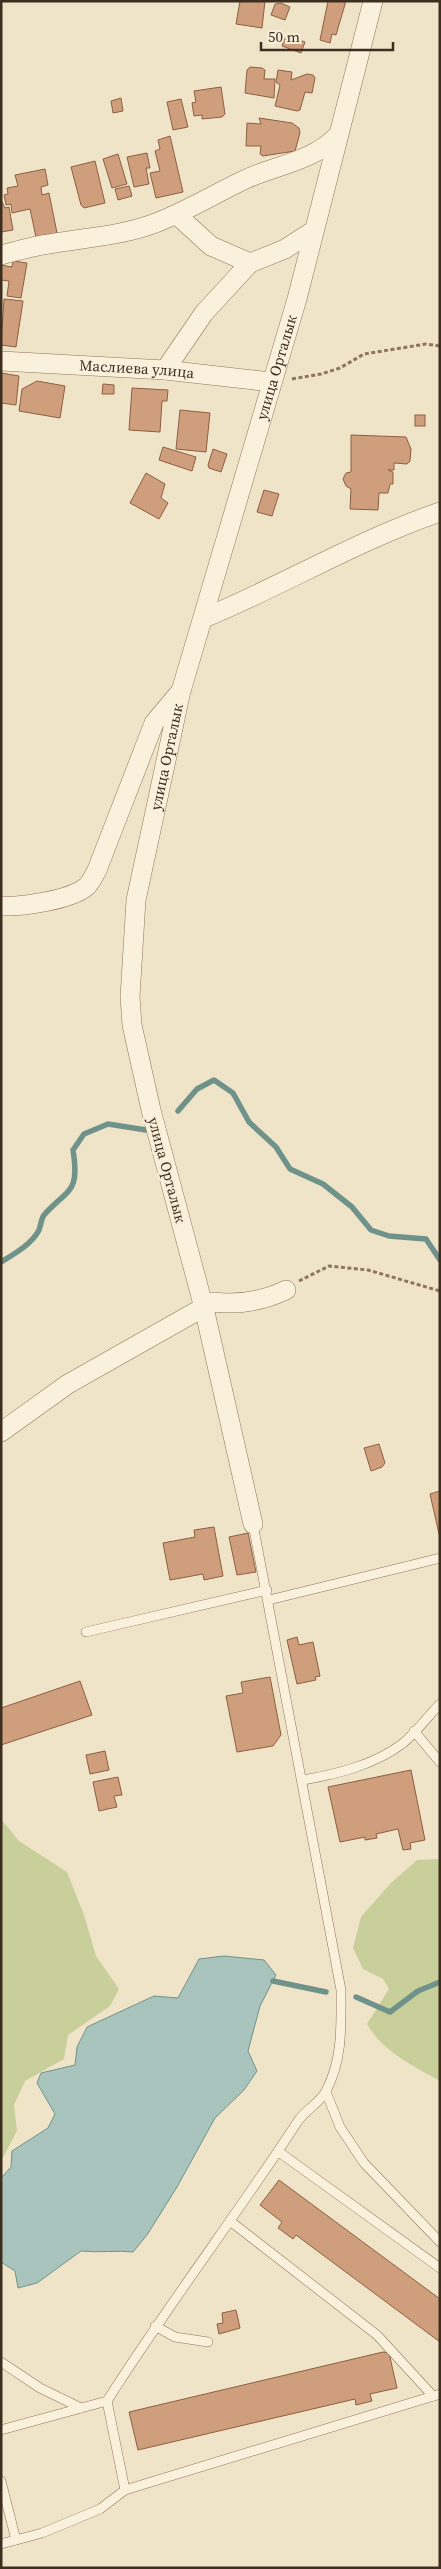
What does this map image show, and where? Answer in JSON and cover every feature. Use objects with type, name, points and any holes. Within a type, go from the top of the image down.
[{"type":"street","name":"улица Орталык","points":[[253,1524],[204,1308],[151,1110],[132,1026],[130,997],[136,900],[181,691],[297,299],[373,1]]},
{"type":"street","points":[[1,255],[47,244],[123,232],[177,215],[247,178],[315,153],[330,144],[338,135]]},
{"type":"street","points":[[177,215],[211,246],[250,263]]},
{"type":"street","points":[[165,370],[204,313],[250,263],[285,249],[313,231]]},
{"type":"street","name":"Маслиева улица","points":[[1,362],[165,370],[271,382]]},
{"type":"street","points":[[204,618],[262,594],[353,546],[440,512]]},
{"type":"street","points":[[1,906],[53,899],[72,894],[87,886],[97,870],[154,723],[181,691]]},
{"type":"street","points":[[1,1432],[68,1384],[213,1302],[229,1304],[271,1297],[286,1290]]},
{"type":"lane","points":[[1,2430],[107,2401],[155,2326],[279,2152],[300,2118],[326,2092],[342,2042],[341,1990],[303,1780],[253,1524]]},
{"type":"lane","points":[[269,1600],[440,1558]]},
{"type":"lane","points":[[86,1632],[267,1590]]},
{"type":"lane","points":[[303,1780],[333,1775],[378,1758],[402,1744],[440,1704]]},
{"type":"lane","points":[[414,1732],[440,1762]]},
{"type":"lane","points":[[326,2092],[340,2127],[364,2163],[440,2242]]},
{"type":"lane","points":[[279,2152],[440,2268]]},
{"type":"lane","points":[[1,2544],[42,2533],[100,2509],[125,2490],[436,2395],[377,2335],[230,2220]]},
{"type":"lane","points":[[155,2326],[175,2337],[208,2342]]},
{"type":"lane","points":[[1,2362],[40,2388],[81,2408]]},
{"type":"lane","points":[[107,2401],[125,2490]]},
{"type":"lane","points":[[1,2481],[16,2540]]},
{"type":"path","points":[[271,382],[321,374],[340,368],[364,354],[426,344],[440,346]]},
{"type":"path","points":[[286,1290],[308,1275],[329,1266],[368,1270],[440,1291]]},
{"type":"green space","points":[[1,1819],[19,1841],[67,1872],[84,1915],[96,1956],[119,1989],[110,2006],[68,2035],[64,2059],[25,2081],[14,2105],[17,2131],[1,2161]]},
{"type":"green space","points":[[440,1859],[440,2081],[399,2057],[373,2034],[367,2024],[389,1989],[383,1979],[363,1969],[353,1948],[361,1917],[390,1884],[417,1860]]},
{"type":"water","points":[[224,1956],[264,1960],[276,1975],[260,2006],[248,2051],[257,2071],[244,2090],[215,2118],[177,2187],[147,2235],[133,2252],[81,2251],[37,2283],[18,2288],[15,2271],[1,2262],[1,2178],[11,2167],[12,2151],[48,2128],[55,2114],[37,2083],[41,2073],[75,2065],[77,2047],[87,2027],[154,1996],[178,1998],[199,1959]]},
{"type":"building","points":[[240,1],[265,1],[262,28],[236,24]]},
{"type":"building","points":[[328,1],[346,1],[336,35],[332,34],[330,43],[320,40]]},
{"type":"building","points":[[281,3],[290,7],[285,20],[271,15],[275,4]]},
{"type":"building","points":[[286,35],[305,42],[301,53],[282,46]]},
{"type":"building","points":[[250,67],[265,70],[264,79],[275,79],[274,98],[245,93],[247,70]]},
{"type":"building","points":[[278,70],[292,72],[291,80],[307,74],[313,75],[315,78],[312,93],[305,92],[300,110],[275,106],[280,85],[276,82]]},
{"type":"building","points":[[221,87],[225,114],[222,117],[202,119],[202,115],[194,116],[192,103],[196,102],[194,91]]},
{"type":"building","points":[[121,98],[123,111],[113,113],[111,101]]},
{"type":"building","points":[[181,99],[188,127],[173,130],[167,102]]},
{"type":"building","points":[[259,118],[292,123],[299,128],[300,133],[295,151],[263,156],[260,154],[261,146],[246,146],[247,123],[261,124]]},
{"type":"building","points":[[170,136],[183,192],[156,198],[150,173],[160,171],[155,151],[160,149],[158,140]]},
{"type":"building","points":[[147,153],[150,168],[146,168],[149,184],[134,187],[127,157]]},
{"type":"building","points":[[118,154],[127,184],[112,188],[103,159]]},
{"type":"building","points":[[95,161],[105,203],[84,208],[81,205],[71,167]]},
{"type":"building","points":[[45,169],[48,185],[41,187],[42,195],[49,193],[57,233],[36,237],[30,209],[12,213],[11,204],[6,205],[4,195],[8,194],[7,188],[18,186],[15,175]]},
{"type":"building","points":[[129,186],[132,196],[118,200],[115,189]]},
{"type":"building","points":[[1,200],[5,208],[9,207],[13,230],[1,232]]},
{"type":"building","points":[[13,261],[27,263],[21,298],[7,296],[9,281],[1,280],[1,265],[12,267]]},
{"type":"building","points":[[4,299],[23,301],[16,347],[1,345]]},
{"type":"building","points":[[1,373],[19,376],[16,405],[1,403]]},
{"type":"building","points":[[37,381],[65,386],[60,418],[19,411],[22,389]]},
{"type":"building","points":[[103,384],[114,385],[114,394],[102,394]]},
{"type":"building","points":[[132,388],[168,390],[167,401],[162,401],[160,432],[129,430]]},
{"type":"building","points":[[180,410],[210,413],[206,452],[176,449]]},
{"type":"building","points":[[415,415],[425,415],[425,426],[415,426]]},
{"type":"building","points":[[351,435],[406,437],[411,449],[410,461],[407,464],[394,463],[394,470],[388,470],[393,472],[393,484],[390,484],[388,493],[379,493],[378,510],[350,509],[351,489],[346,486],[343,479],[346,473],[351,472]]},
{"type":"building","points":[[163,447],[196,457],[192,471],[159,460]]},
{"type":"building","points":[[213,449],[227,454],[221,472],[209,468],[208,465]]},
{"type":"building","points":[[146,473],[165,484],[161,498],[168,503],[159,519],[130,503]]},
{"type":"building","points":[[264,490],[279,494],[272,516],[257,512]]},
{"type":"building","points":[[379,1444],[385,1463],[382,1467],[371,1471],[364,1448]]},
{"type":"building","points":[[440,1491],[440,1533],[439,1534],[430,1494]]},
{"type":"building","points":[[214,1527],[223,1576],[204,1580],[203,1574],[170,1580],[163,1543],[195,1537],[194,1530]]},
{"type":"building","points":[[248,1533],[256,1572],[237,1575],[229,1537]]},
{"type":"building","points":[[297,1637],[299,1645],[313,1642],[320,1676],[315,1677],[316,1680],[297,1684],[287,1640]]},
{"type":"building","points":[[270,1677],[281,1735],[273,1746],[237,1752],[226,1696],[243,1693],[241,1682]]},
{"type":"building","points":[[80,1681],[92,1715],[1,1745],[1,1708]]},
{"type":"building","points":[[105,1751],[109,1770],[90,1774],[86,1755]]},
{"type":"building","points":[[411,1770],[425,1840],[410,1843],[411,1849],[403,1850],[398,1829],[376,1834],[377,1838],[365,1840],[365,1837],[340,1842],[328,1787]]},
{"type":"building","points":[[118,1777],[122,1795],[114,1796],[117,1807],[99,1811],[93,1782]]},
{"type":"building","points":[[279,2180],[440,2299],[440,2342],[296,2235],[293,2239],[278,2228],[282,2222],[260,2205]]},
{"type":"building","points":[[236,2310],[240,2328],[219,2334],[217,2324],[223,2323],[222,2313]]},
{"type":"building","points":[[383,2352],[389,2353],[397,2388],[370,2394],[372,2401],[356,2405],[355,2399],[138,2450],[129,2412]]},
{"type":"waterway","points":[[178,1111],[197,1089],[214,1080],[233,1093],[249,1122],[276,1147],[290,1169],[323,1184],[352,1207],[371,1230],[389,1236],[426,1239],[440,1260]]},
{"type":"waterway","points":[[1,1262],[32,1240],[39,1230],[44,1215],[70,1189],[75,1175],[73,1150],[84,1134],[108,1124],[146,1130]]},
{"type":"waterway","points":[[273,1981],[326,1992]]},
{"type":"waterway","points":[[356,1997],[390,2012],[418,1991],[440,1982]]}]
